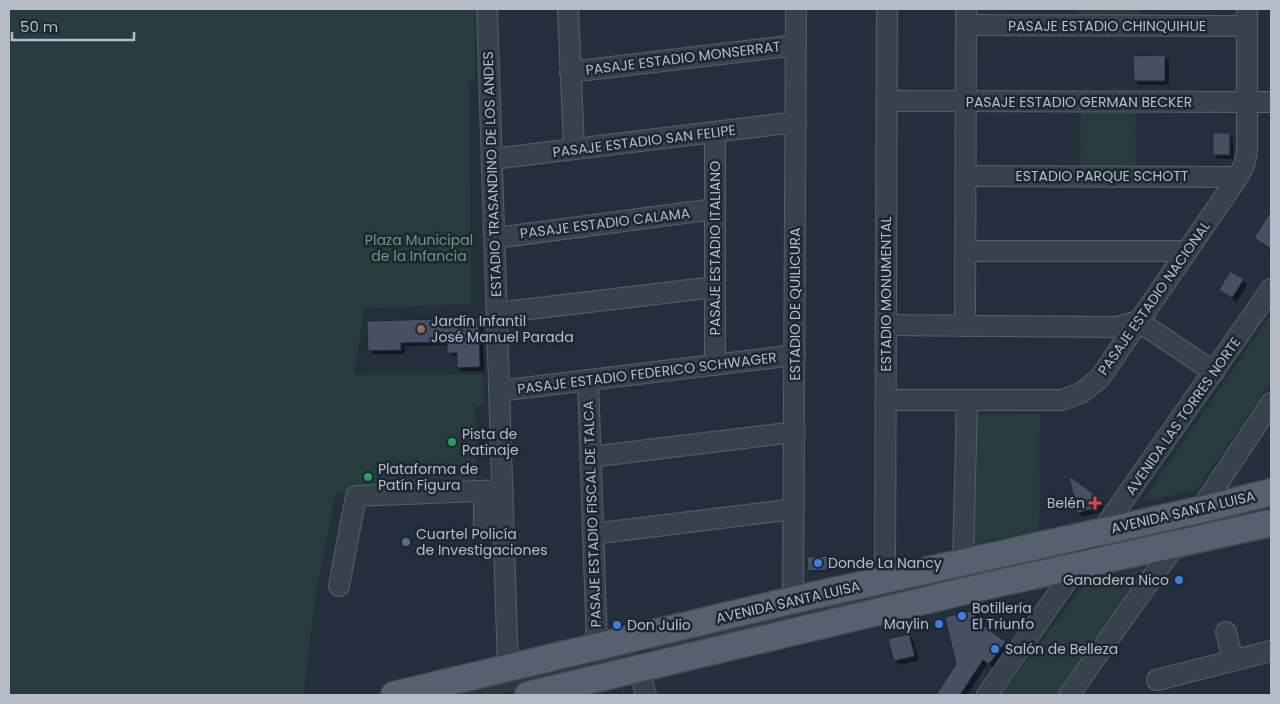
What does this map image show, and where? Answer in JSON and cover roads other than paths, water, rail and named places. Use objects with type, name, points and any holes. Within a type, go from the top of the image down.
[{"type":"main road","name":"AVENIDA SANTA LUISA","points":[[394,695],[454,688],[508,669],[793,600],[1200,510],[1271,492]]},
{"type":"main road","points":[[528,695],[986,586],[1271,523]]},
{"type":"main road","points":[[609,645],[643,647],[647,652],[646,662],[633,670]]},
{"type":"street","name":"ESTADIO TRASANDINO DE LOS ANDES","points":[[487,9],[500,391],[493,490],[508,669]]},
{"type":"street","points":[[568,9],[574,149]]},
{"type":"street","name":"ESTADIO DE QUILICURA","points":[[793,600],[796,9]]},
{"type":"street","name":"ESTADIO MONUMENTAL","points":[[885,579],[887,9]]},
{"type":"street","points":[[966,17],[966,326]]},
{"type":"street","name":"PASAJE ESTADIO CHINQUIHUE","points":[[966,17],[1247,18]]},
{"type":"street","name":"PASAJE ESTADIO NACIONAL","points":[[886,400],[1062,400],[1081,393],[1099,378],[1238,177],[1244,165],[1247,152],[1247,18]]},
{"type":"street","name":"PASAJE ESTADIO MONSERRAT","points":[[570,72],[796,45]]},
{"type":"street","name":"PASAJE ESTADIO GERMAN BECKER","points":[[887,101],[1271,102]]},
{"type":"street","name":"PASAJE ESTADIO SAN FELIPE","points":[[492,159],[796,122]]},
{"type":"street","name":"PASAJE ESTADIO ITALIANO","points":[[715,132],[715,364]]},
{"type":"street","name":"ESTADIO PARQUE SCHOTT","points":[[966,176],[1238,177]]},
{"type":"street","name":"PASAJE ESTADIO CALAMA","points":[[494,238],[715,209]]},
{"type":"street","points":[[966,251],[1187,251]]},
{"type":"street","points":[[497,313],[715,287]]},
{"type":"street","name":"AVENIDA LAS TORRES NORTE","points":[[987,695],[1271,289]]},
{"type":"street","points":[[886,325],[1117,327],[1138,321],[1214,372]]},
{"type":"street","name":"PASAJE ESTADIO FEDERICO SCHWAGER","points":[[500,391],[795,355]]},
{"type":"street","name":"PASAJE ESTADIO FISCAL DE TALCA","points":[[588,380],[593,534],[609,645]]},
{"type":"street","points":[[963,561],[967,400]]},
{"type":"street","points":[[1069,695],[1173,545],[1200,510],[1271,403]]},
{"type":"street","points":[[590,457],[795,432]]},
{"type":"street","points":[[339,586],[356,496],[493,490],[484,524]]},
{"type":"street","points":[[593,534],[794,509]]},
{"type":"street","points":[[1226,632],[1233,660]]},
{"type":"street","points":[[1157,680],[1271,651]]},
{"type":"street","points":[[633,670],[646,695]]},
{"type":"place","name":"Jardín Infantil José Manuel Parada","points":[[421,329]]},
{"type":"place","name":"Pista de Patinaje","points":[[452,442]]},
{"type":"place","name":"Plataforma de Patín Figura","points":[[368,477]]},
{"type":"place","name":"Belén","points":[[1095,503]]},
{"type":"place","name":"Cuartel Policía de Investigaciones","points":[[406,542]]},
{"type":"place","name":"Donde La Nancy","points":[[818,563]]},
{"type":"place","name":"Ganadera Nico","points":[[1179,580]]},
{"type":"place","name":"Botillería El Triunfo","points":[[962,616]]},
{"type":"place","name":"Maylin","points":[[939,624]]},
{"type":"place","name":"Don Julio","points":[[617,625]]},
{"type":"place","name":"Salón de Belleza","points":[[995,649]]},
{"type":"park label","name":"Plaza Municipal de la Infancia","points":[[419,248]]}]
